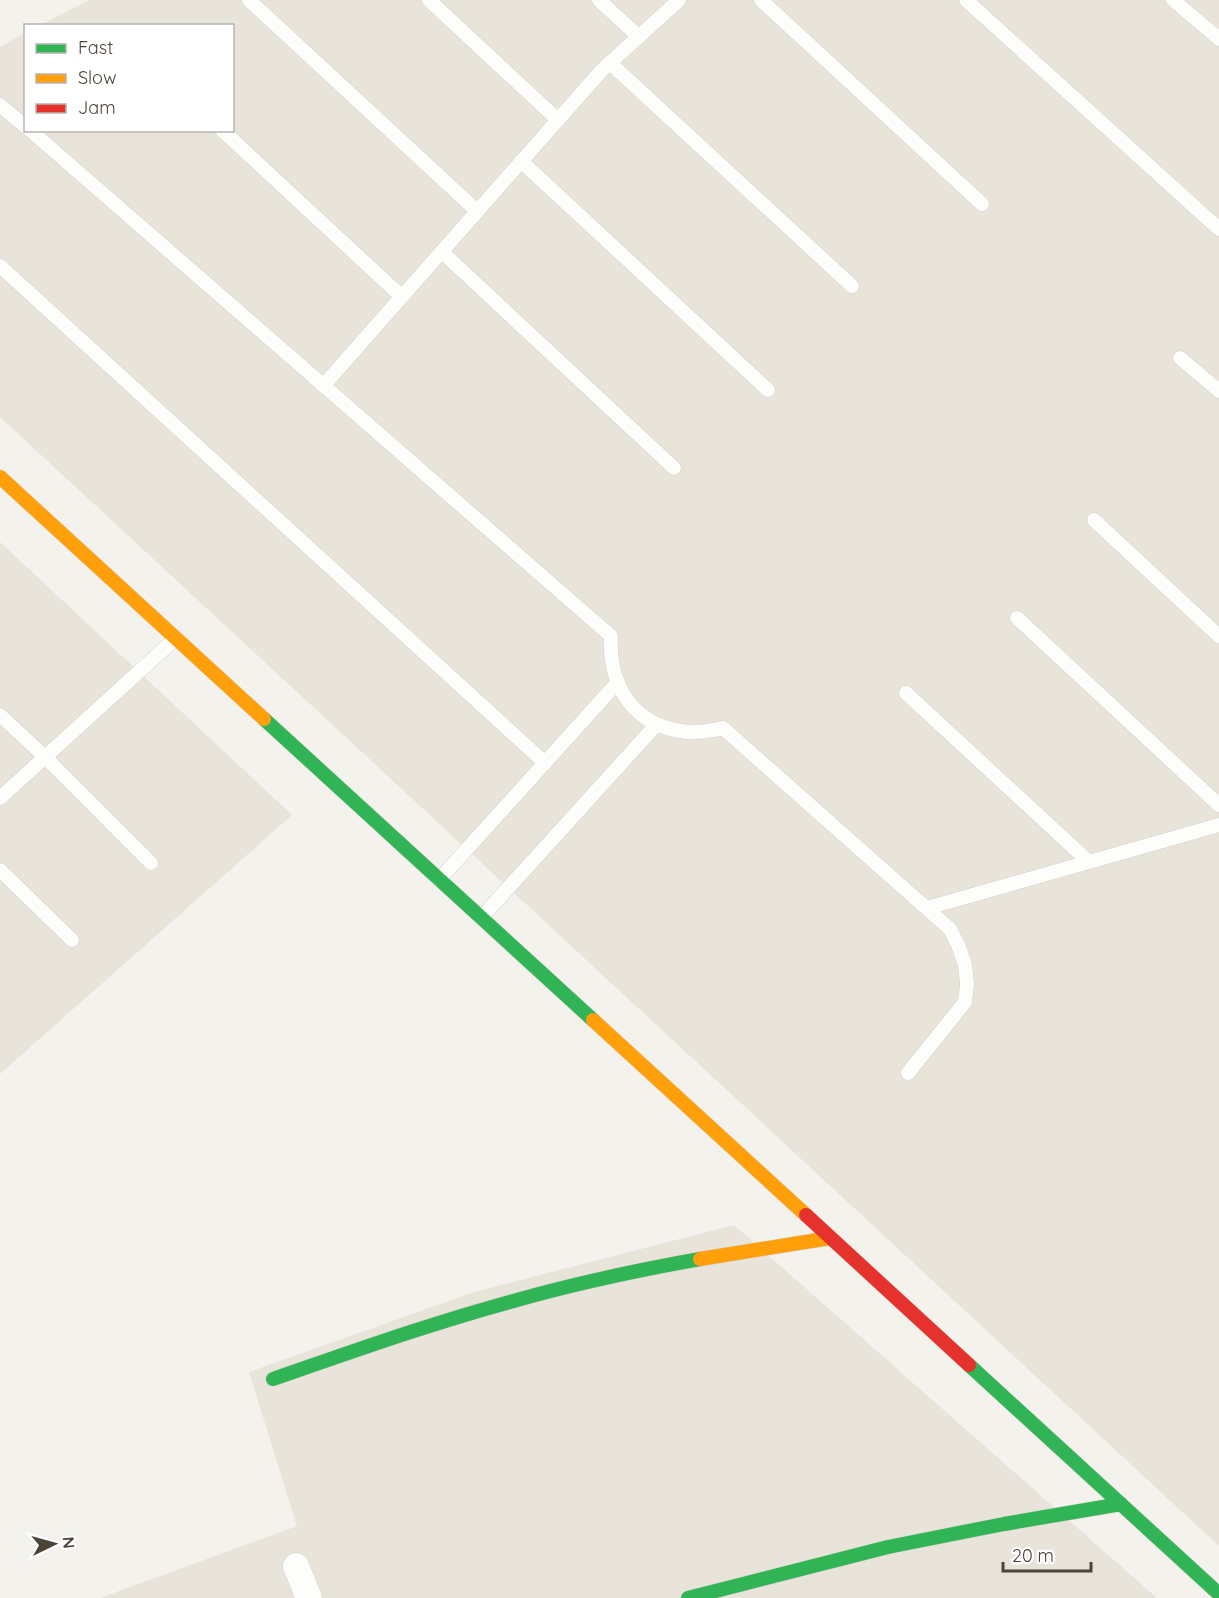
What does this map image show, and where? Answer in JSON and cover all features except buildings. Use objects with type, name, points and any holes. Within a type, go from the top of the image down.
[{"type":"street","points":[[0,477],[1219,1594]]},
{"type":"street","points":[[273,1379],[433,1324],[519,1299],[606,1277],[680,1262],[830,1238]]},
{"type":"street","points":[[688,1598],[888,1547],[1121,1504]]},
{"type":"street","points":[[296,1566],[309,1598]]},
{"type":"lane","points":[[249,0],[477,211]]},
{"type":"lane","points":[[429,0],[558,120]]},
{"type":"lane","points":[[599,0],[639,37]]},
{"type":"lane","points":[[323,386],[610,63],[679,0]]},
{"type":"lane","points":[[761,0],[982,204]]},
{"type":"lane","points":[[966,0],[1219,230]]},
{"type":"lane","points":[[1173,0],[1219,39]]},
{"type":"lane","points":[[610,63],[852,286]]},
{"type":"lane","points":[[0,105],[24,125]]},
{"type":"lane","points":[[32,132],[611,636],[610,652],[617,684],[625,698],[636,710],[657,724],[677,731],[692,733],[723,728],[950,929],[965,965],[965,1002],[908,1073]]},
{"type":"lane","points":[[224,132],[402,297]]},
{"type":"lane","points":[[521,161],[768,390]]},
{"type":"lane","points":[[441,252],[674,468]]},
{"type":"lane","points":[[0,266],[545,763]]},
{"type":"lane","points":[[1180,358],[1219,391]]},
{"type":"lane","points":[[1094,520],[1219,636]]},
{"type":"lane","points":[[1017,618],[1219,805]]},
{"type":"lane","points":[[0,798],[176,638]]},
{"type":"lane","points":[[439,880],[617,684]]},
{"type":"lane","points":[[906,693],[1089,862]]},
{"type":"lane","points":[[0,715],[152,863]]},
{"type":"lane","points":[[481,918],[657,724]]},
{"type":"lane","points":[[927,908],[1219,825]]},
{"type":"lane","points":[[0,870],[72,940]]},
{"type":"shaded area","points":[[89,0],[1219,0],[1219,1546],[0,417],[0,47],[24,34],[24,132],[234,132],[234,24],[43,24]]},
{"type":"shaded area","points":[[0,542],[292,815],[0,1074]]},
{"type":"shaded area","points":[[734,1225],[1157,1598],[100,1598],[297,1526],[249,1372],[474,1292]]},
{"type":"traffic: fast","points":[[264,719],[593,1020]]},
{"type":"traffic: fast","points":[[273,1379],[395,1337],[486,1309],[585,1282],[700,1259]]},
{"type":"traffic: fast","points":[[969,1365],[1219,1594]]},
{"type":"traffic: fast","points":[[688,1598],[888,1547],[1121,1504]]},
{"type":"traffic: slow","points":[[0,477],[264,719]]},
{"type":"traffic: slow","points":[[593,1020],[806,1215]]},
{"type":"traffic: slow","points":[[700,1259],[830,1238]]},
{"type":"traffic: jam","points":[[806,1215],[969,1365]]}]
